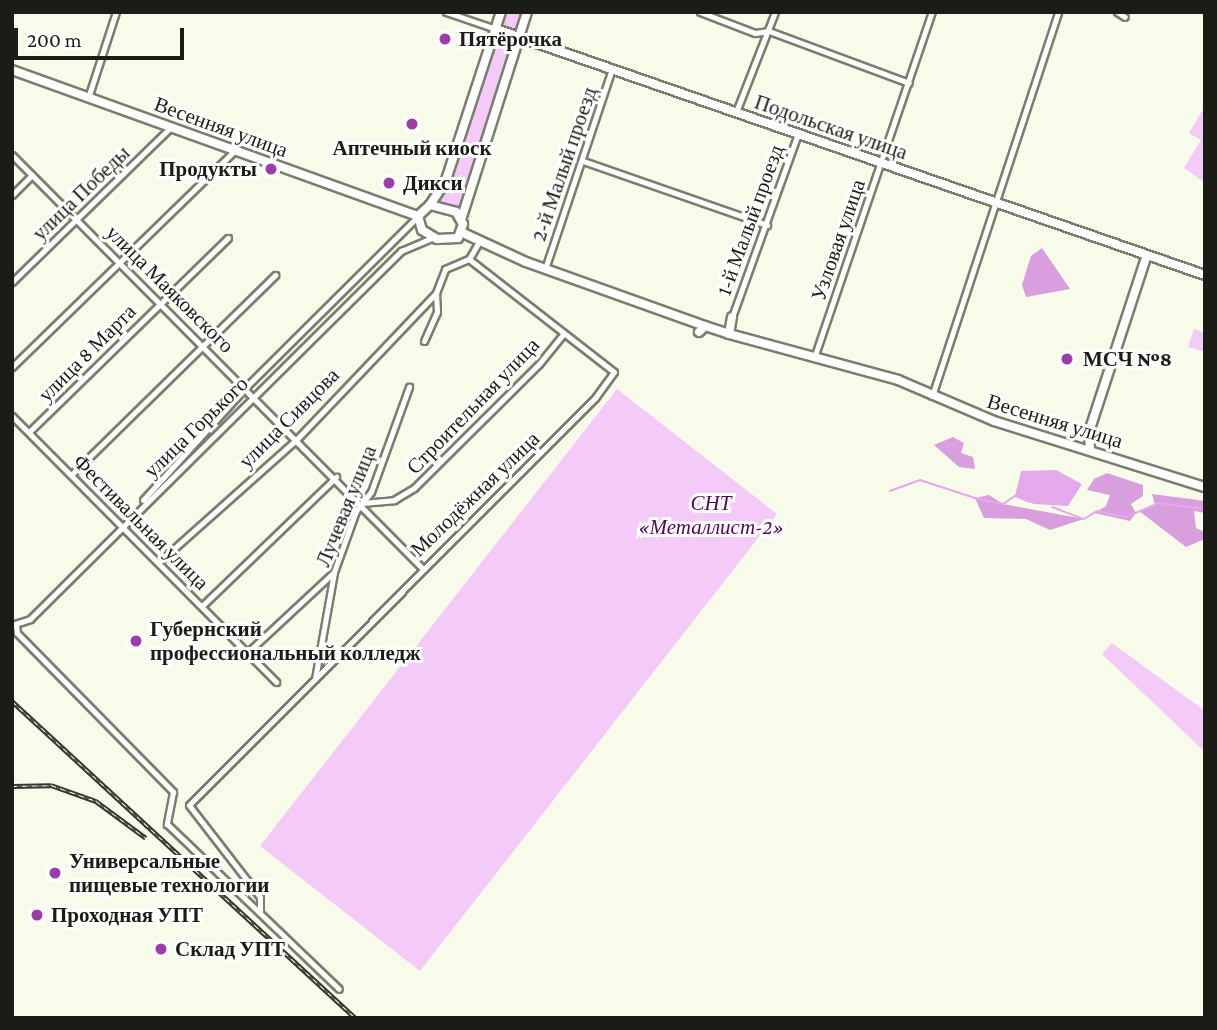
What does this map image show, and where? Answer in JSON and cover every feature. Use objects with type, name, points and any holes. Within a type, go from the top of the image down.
[{"type":"street","points":[[88,98],[116,12]]},
{"type":"street","name":"Подольская улица","points":[[446,12],[1205,275]]},
{"type":"street","points":[[501,12],[446,180],[430,205],[418,216],[422,230],[432,238],[448,240],[463,233],[461,220],[527,12]]},
{"type":"street","points":[[700,12],[755,33],[769,31],[909,83]]},
{"type":"street","points":[[736,112],[775,12]]},
{"type":"street","points":[[921,12],[931,14]]},
{"type":"street","points":[[932,396],[1058,12]]},
{"type":"street","points":[[1117,12],[1125,17]]},
{"type":"street","name":"Узловая улица","points":[[814,358],[931,14]]},
{"type":"street","name":"2-й Малый проезд","points":[[545,269],[612,69]]},
{"type":"street","name":"Весенняя улица","points":[[12,70],[418,216]]},
{"type":"street","name":"улица Победы","points":[[12,282],[171,127]]},
{"type":"street","name":"1-й Малый проезд","points":[[732,317],[798,134]]},
{"type":"street","points":[[12,367],[235,150]]},
{"type":"street","name":"улица Маяковского","points":[[12,155],[362,503],[422,568]]},
{"type":"street","points":[[583,161],[767,225]]},
{"type":"street","points":[[12,195],[32,175]]},
{"type":"street","points":[[430,205],[449,209],[461,220]]},
{"type":"street","name":"улица Горького","points":[[123,524],[246,387],[418,216]]},
{"type":"street","name":"Весенняя улица","points":[[463,233],[478,242],[545,269],[702,329],[898,380],[994,421],[1205,487]]},
{"type":"street","name":"улица 8 Марта","points":[[29,432],[228,238]]},
{"type":"street","name":"улица Горького","points":[[123,524],[401,251],[432,238]]},
{"type":"street","points":[[424,341],[436,312],[436,293],[445,269],[469,259],[478,242]]},
{"type":"street","points":[[1090,450],[1089,432],[1147,255]]},
{"type":"street","points":[[469,259],[563,334]]},
{"type":"street","points":[[71,475],[275,275]]},
{"type":"street","name":"улица Сивцова","points":[[160,562],[297,439],[436,293]]},
{"type":"street","points":[[729,334],[732,317]]},
{"type":"street","name":"Молодёжная улица","points":[[260,913],[260,897],[189,805],[314,682],[422,568],[595,398],[614,372],[563,334]]},
{"type":"street","name":"Строительная улица","points":[[362,503],[394,500],[414,488],[539,365],[563,334]]},
{"type":"street","name":"Лучевая улица","points":[[314,682],[334,572],[362,503],[371,492],[409,387]]},
{"type":"street","name":"Фестивальная улица","points":[[12,416],[123,524],[276,682]]},
{"type":"street","points":[[203,605],[336,477]]},
{"type":"street","points":[[123,524],[30,619],[14,625],[18,633],[173,792],[167,824],[340,989]]},
{"type":"street","points":[[248,652],[334,572]]},
{"type":"green space","points":[[507,12],[522,12],[516,29],[503,24]]},
{"type":"green space","points":[[500,33],[514,38],[459,217],[432,209],[445,190]]},
{"type":"green space","points":[[1205,106],[1205,183],[1184,168],[1201,140],[1189,133]]},
{"type":"green space","points":[[1194,329],[1205,333],[1205,352],[1188,347]]},
{"type":"green space","name":"СНТ «Металлист-2»","points":[[617,389],[777,514],[420,971],[260,846]]},
{"type":"green space","points":[[1112,643],[1205,711],[1205,752],[1102,654]]},
{"type":"shaded area","points":[[1042,248],[1070,289],[1026,297],[1022,285],[1031,256]]},
{"type":"shaded area","points":[[953,437],[964,443],[961,453],[973,457],[975,469],[959,467],[934,445]]},
{"type":"shaded area","points":[[1056,470],[1082,484],[1068,506],[1034,504],[1015,496],[1021,471]]},
{"type":"shaded area","points":[[1107,473],[1143,485],[1143,496],[1131,504],[1136,513],[1130,521],[1094,513],[1106,506],[1110,495],[1087,490],[1094,479]]},
{"type":"shaded area","points":[[1152,494],[1205,501],[1205,513],[1194,511],[1196,528],[1205,532],[1205,539],[1186,547],[1139,511],[1155,505]]},
{"type":"shaded area","points":[[989,495],[1003,504],[1084,519],[1050,530],[1026,519],[984,518],[975,498]]},
{"type":"waterway","points":[[890,491],[920,480],[978,499],[1003,504],[1015,496],[1030,502]]},
{"type":"waterway","points":[[1052,507],[1084,519],[1097,511],[1126,517],[1159,503],[1205,509]]},
{"type":"railway","points":[[12,701],[355,1018]]},
{"type":"railway","points":[[12,786],[51,785],[96,801],[146,838]]},
{"type":"place","name":"Пятёрочка","points":[[445,39]]},
{"type":"place","name":"Аптечный киоск","points":[[412,124]]},
{"type":"place","name":"Продукты","points":[[271,169]]},
{"type":"place","name":"Дикси","points":[[389,183]]},
{"type":"place","name":"МСЧ №8","points":[[1067,359]]},
{"type":"place","name":"Губернский профессиональный колледж","points":[[136,641]]},
{"type":"place","name":"Универсальные пищевые технологии","points":[[55,873]]},
{"type":"place","name":"Проходная УПТ","points":[[37,915]]},
{"type":"place","name":"Склад УПТ","points":[[161,949]]}]
